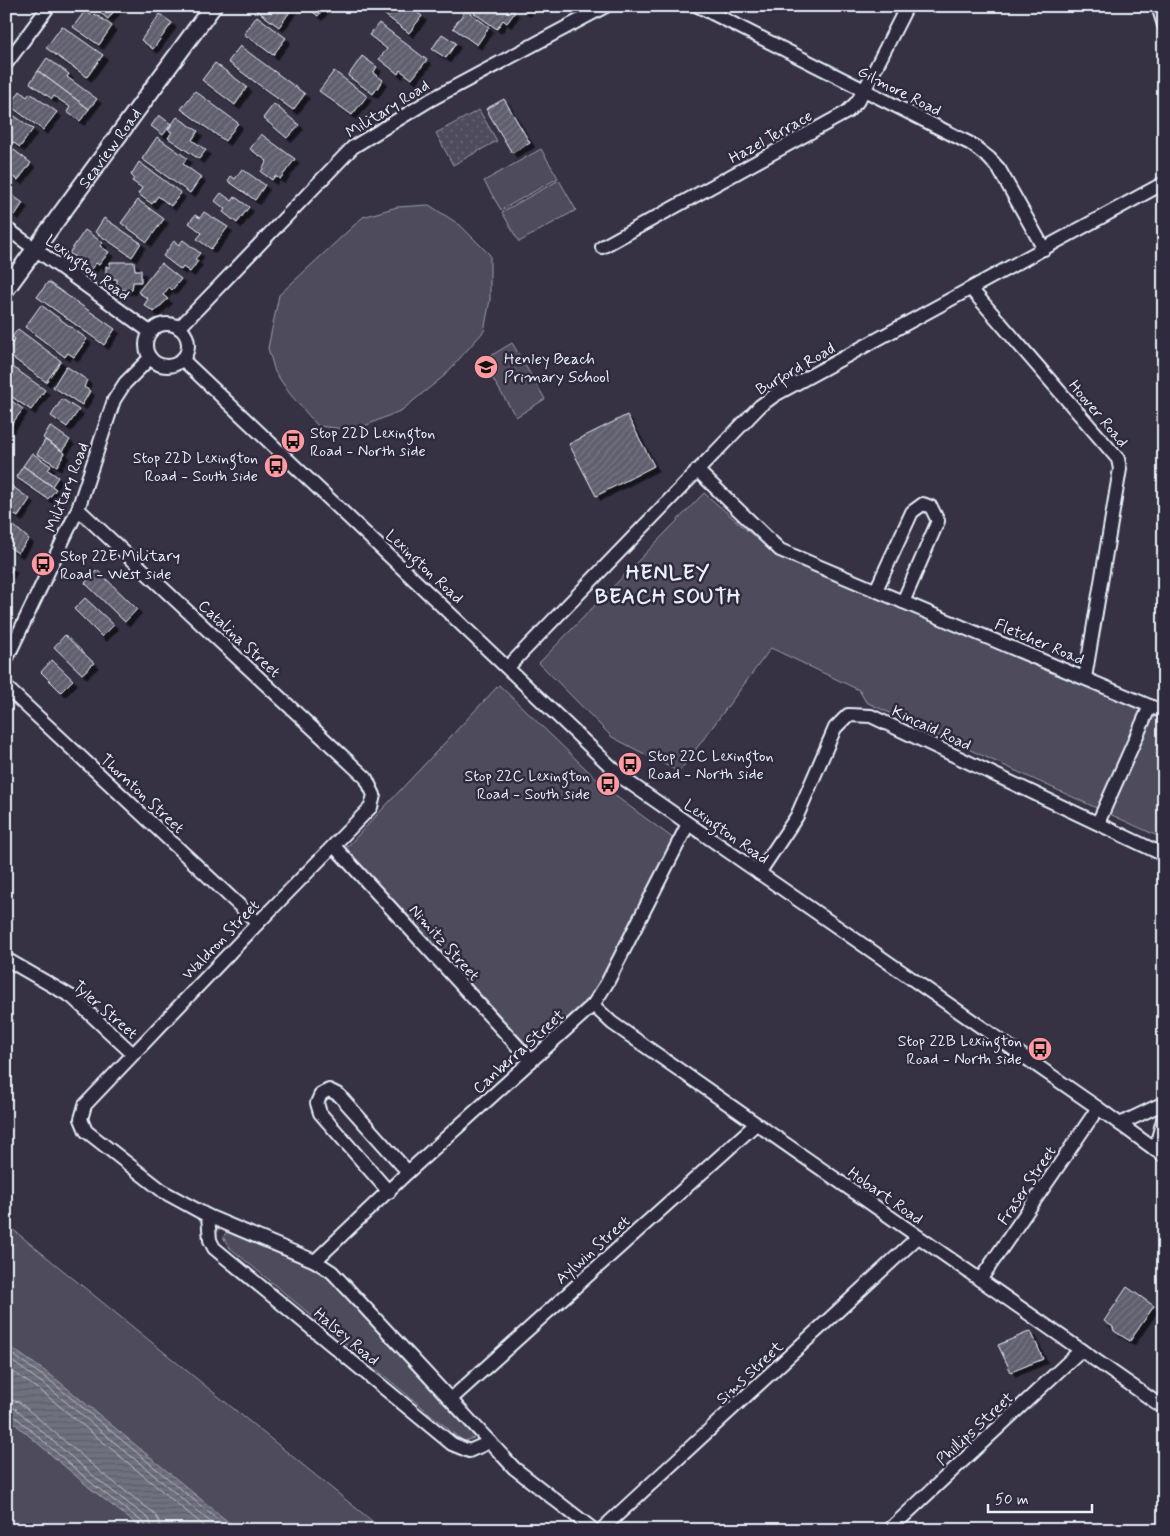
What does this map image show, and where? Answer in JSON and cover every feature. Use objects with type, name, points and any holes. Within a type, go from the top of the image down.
[{"type":"main road","name":"Seaview Road","points":[[6,289],[213,6]]},
{"type":"street","points":[[6,64],[49,6]]},
{"type":"street","name":"Military Road","points":[[179,328],[353,147],[430,100],[606,6]]},
{"type":"street","name":"Gilmore Road","points":[[698,6],[971,144],[989,158],[999,170],[1044,249]]},
{"type":"street","name":"Hazel Terrace","points":[[602,247],[847,112],[857,102],[865,89],[907,6]]},
{"type":"street","points":[[1158,6],[1164,25]]},
{"type":"street","name":"Burford Road","points":[[508,667],[760,406],[775,395],[1162,187]]},
{"type":"street","name":"Lexington Road","points":[[6,228],[150,332]]},
{"type":"street","name":"Hoover Road","points":[[971,289],[1118,459],[1120,469],[1085,678]]},
{"type":"street","points":[[164,324],[179,328],[184,335],[187,346],[182,359],[170,366],[163,366],[150,358],[146,345],[150,332],[164,324]]},
{"type":"street","name":"Military Road","points":[[6,660],[10,644],[78,509],[114,400],[125,383],[150,358]]},
{"type":"street","name":"Lexington Road","points":[[182,359],[624,779],[1098,1108],[1159,1153]]},
{"type":"street","name":"Fletcher Road","points":[[697,470],[780,550],[1164,712]]},
{"type":"street","points":[[876,590],[912,512],[923,504],[931,507],[938,521],[903,602]]},
{"type":"street","name":"Catalina Street","points":[[78,509],[366,778],[374,795]]},
{"type":"street","name":"Thornton Street","points":[[6,686],[258,922]]},
{"type":"street","points":[[1098,824],[1150,706]]},
{"type":"street","name":"Kincaid Road","points":[[759,873],[797,816],[836,728],[848,715],[871,716],[1164,855]]},
{"type":"street","name":"Waldron Street","points":[[85,1105],[258,922],[371,807],[374,795]]},
{"type":"street","name":"Canberra Street","points":[[316,1261],[408,1172],[593,1005],[688,824]]},
{"type":"street","name":"Nimitz Street","points":[[334,846],[532,1061]]},
{"type":"street","name":"Tyler Street","points":[[6,959],[72,997],[133,1054]]},
{"type":"street","name":"Hobart Road","points":[[593,1005],[612,1023],[1164,1408]]},
{"type":"street","points":[[389,1192],[320,1113],[316,1103],[321,1094],[329,1090],[339,1095],[408,1172]]},
{"type":"street","points":[[1120,1124],[1164,1103]]},
{"type":"street","name":"Halsey Road","points":[[85,1105],[81,1119],[90,1137],[164,1192],[208,1216],[316,1261],[332,1272],[514,1468],[594,1530]]},
{"type":"street","name":"Fraser Street","points":[[980,1280],[1098,1108]]},
{"type":"street","points":[[1159,1153],[1164,1116]]},
{"type":"street","name":"Aylwin Street","points":[[451,1399],[756,1124]]},
{"type":"street","name":"Halsey Road","points":[[208,1216],[210,1240],[214,1248],[452,1444],[469,1451],[490,1442]]},
{"type":"street","name":"Sims Street","points":[[601,1530],[918,1237]]},
{"type":"street","name":"Phillips Street","points":[[889,1530],[1081,1350]]},
{"type":"shaded area","points":[[479,110],[497,141],[453,165],[436,133]]},
{"type":"shaded area","points":[[541,149],[558,178],[501,210],[484,181]]},
{"type":"shaded area","points":[[559,180],[576,210],[519,242],[502,212]]},
{"type":"shaded area","points":[[429,205],[460,225],[490,255],[490,300],[484,331],[444,376],[402,410],[355,430],[318,426],[290,394],[275,372],[268,348],[279,295],[363,217],[397,207]]},
{"type":"shaded area","points":[[512,343],[545,399],[516,417],[482,361]]},
{"type":"shaded area","points":[[704,493],[778,557],[1164,720],[1164,839],[866,702],[859,690],[771,648],[679,772],[612,737],[539,663]]},
{"type":"shaded area","points":[[499,685],[610,792],[674,839],[595,992],[532,1050],[346,848]]},
{"type":"shaded area","points":[[6,1224],[383,1530],[6,1530]]},
{"type":"shaded area","points":[[227,1232],[329,1275],[476,1433],[474,1438],[464,1441],[458,1437],[229,1247],[223,1237]]},
{"type":"water","points":[[6,1344],[56,1379],[238,1530],[144,1530],[91,1489],[6,1416]]},
{"type":"building","points":[[92,6],[118,6],[108,19]]},
{"type":"building","points":[[259,6],[294,6],[279,27],[256,10]]},
{"type":"building","points":[[305,6],[325,6],[318,16]]},
{"type":"building","points":[[373,6],[408,6],[422,16],[409,33]]},
{"type":"building","points":[[479,6],[506,6],[515,12],[507,23],[503,20],[497,29],[474,13]]},
{"type":"building","points":[[518,6],[530,6],[526,12]]},
{"type":"building","points":[[466,10],[489,27],[477,45],[453,28]]},
{"type":"building","points":[[85,11],[93,16],[95,14],[112,26],[99,45],[73,27]]},
{"type":"building","points":[[160,14],[172,23],[153,49],[141,40]]},
{"type":"building","points":[[257,16],[286,38],[273,55],[244,34]]},
{"type":"building","points":[[379,23],[427,60],[412,79],[400,70],[398,74],[379,59],[387,49],[369,35]]},
{"type":"building","points":[[62,26],[103,55],[87,77],[46,48]]},
{"type":"building","points":[[442,34],[456,43],[446,58],[432,49]]},
{"type":"building","points":[[240,46],[305,94],[293,110],[228,62]]},
{"type":"building","points":[[362,56],[377,67],[373,73],[383,80],[373,94],[348,76]]},
{"type":"building","points":[[47,58],[69,74],[67,77],[97,99],[89,109],[38,71]]},
{"type":"building","points":[[215,63],[247,87],[235,105],[202,80]]},
{"type":"building","points":[[38,71],[89,109],[80,121],[67,112],[70,107],[54,96],[52,99],[30,83]]},
{"type":"building","points":[[334,71],[367,96],[352,115],[319,91]]},
{"type":"building","points":[[20,91],[27,97],[30,93],[57,112],[43,130],[10,106]]},
{"type":"building","points":[[195,91],[238,123],[225,141],[181,109]]},
{"type":"building","points":[[504,99],[530,143],[512,153],[486,109]]},
{"type":"building","points":[[274,104],[299,125],[287,138],[263,118]]},
{"type":"building","points":[[6,110],[33,129],[20,147],[6,138]]},
{"type":"building","points":[[159,115],[171,124],[163,135],[151,126]]},
{"type":"building","points":[[177,117],[198,131],[192,140],[206,150],[199,159],[168,138],[172,132],[168,130]]},
{"type":"building","points":[[261,134],[295,159],[280,179],[275,176],[272,180],[261,172],[267,161],[250,149]]},
{"type":"building","points":[[157,137],[187,158],[183,164],[201,177],[190,193],[142,159]]},
{"type":"building","points":[[6,144],[31,163],[18,180],[6,172]]},
{"type":"building","points":[[139,162],[181,193],[171,206],[158,196],[152,204],[138,194],[142,188],[132,181],[134,178],[131,175]]},
{"type":"building","points":[[242,169],[265,185],[255,200],[228,181],[231,176],[235,179]]},
{"type":"building","points":[[6,191],[23,203],[15,215],[6,209]]},
{"type":"building","points":[[221,193],[232,201],[235,197],[249,207],[237,223],[223,212],[225,209],[215,201]]},
{"type":"building","points":[[138,200],[164,219],[147,242],[121,223]]},
{"type":"building","points":[[204,212],[228,227],[211,249],[197,239],[202,233],[189,223],[195,215],[200,218]]},
{"type":"building","points":[[104,218],[141,243],[132,257],[95,232]]},
{"type":"building","points":[[85,230],[103,243],[100,246],[109,252],[99,265],[96,263],[91,269],[69,253]]},
{"type":"building","points":[[183,240],[200,253],[195,259],[198,261],[190,272],[183,267],[181,270],[163,256],[174,241],[179,245]]},
{"type":"building","points":[[110,262],[134,262],[135,270],[141,270],[141,282],[133,282],[132,290],[117,290],[117,279],[106,279],[106,266],[110,268]]},
{"type":"building","points":[[161,263],[181,279],[172,290],[169,287],[163,295],[168,299],[154,312],[144,305],[148,299],[138,292]]},
{"type":"building","points":[[48,282],[115,329],[104,345],[37,297]]},
{"type":"building","points":[[41,305],[87,339],[74,357],[68,353],[65,357],[25,327]]},
{"type":"building","points":[[18,329],[61,361],[46,382],[6,353],[15,339],[12,337]]},
{"type":"building","points":[[66,366],[87,380],[84,387],[90,391],[82,405],[53,387]]},
{"type":"building","points":[[13,367],[45,390],[31,410],[6,393],[6,377]]},
{"type":"building","points":[[6,397],[23,409],[6,432]]},
{"type":"building","points":[[62,399],[79,410],[67,427],[51,416]]},
{"type":"building","points":[[627,415],[654,466],[596,496],[569,444]]},
{"type":"building","points":[[50,426],[70,440],[62,451],[43,438]]},
{"type":"building","points":[[45,440],[65,453],[57,466],[37,454]]},
{"type":"building","points":[[32,453],[51,466],[48,470],[58,477],[52,486],[23,466]]},
{"type":"building","points":[[23,466],[56,489],[48,499],[16,477]]},
{"type":"building","points":[[6,482],[30,499],[18,517],[6,509]]},
{"type":"building","points":[[6,519],[29,539],[18,553],[6,545]]},
{"type":"building","points":[[6,564],[13,568],[6,579]]},
{"type":"building","points":[[97,570],[137,609],[125,622],[85,583]]},
{"type":"building","points":[[85,598],[114,625],[102,637],[74,609]]},
{"type":"building","points":[[65,635],[94,663],[82,674],[54,647]]},
{"type":"building","points":[[52,660],[73,680],[61,692],[41,672]]},
{"type":"building","points":[[1127,1287],[1154,1306],[1130,1341],[1114,1331],[1113,1327],[1104,1321]]},
{"type":"building","points":[[1031,1331],[1043,1359],[1011,1372],[998,1345]]},
{"type":"building","points":[[530,1522],[539,1530],[523,1530]]},
{"type":"place","name":"Henley Beach Primary School","points":[[486,367]]},
{"type":"place","name":"Stop 22D Lexington Road - North side","points":[[293,441]]},
{"type":"place","name":"Stop 22D Lexington Road - South side","points":[[276,466]]},
{"type":"place","name":"Stop 22E Military Road - West side","points":[[43,564]]},
{"type":"place","name":"Stop 22C Lexington Road - North side","points":[[630,764]]},
{"type":"place","name":"Stop 22C Lexington Road - South side","points":[[608,784]]},
{"type":"place","name":"Stop 22B Lexington Road - North side","points":[[1040,1049]]},
{"type":"district","name":"HENLEY BEACH SOUTH","points":[[668,584]]}]
